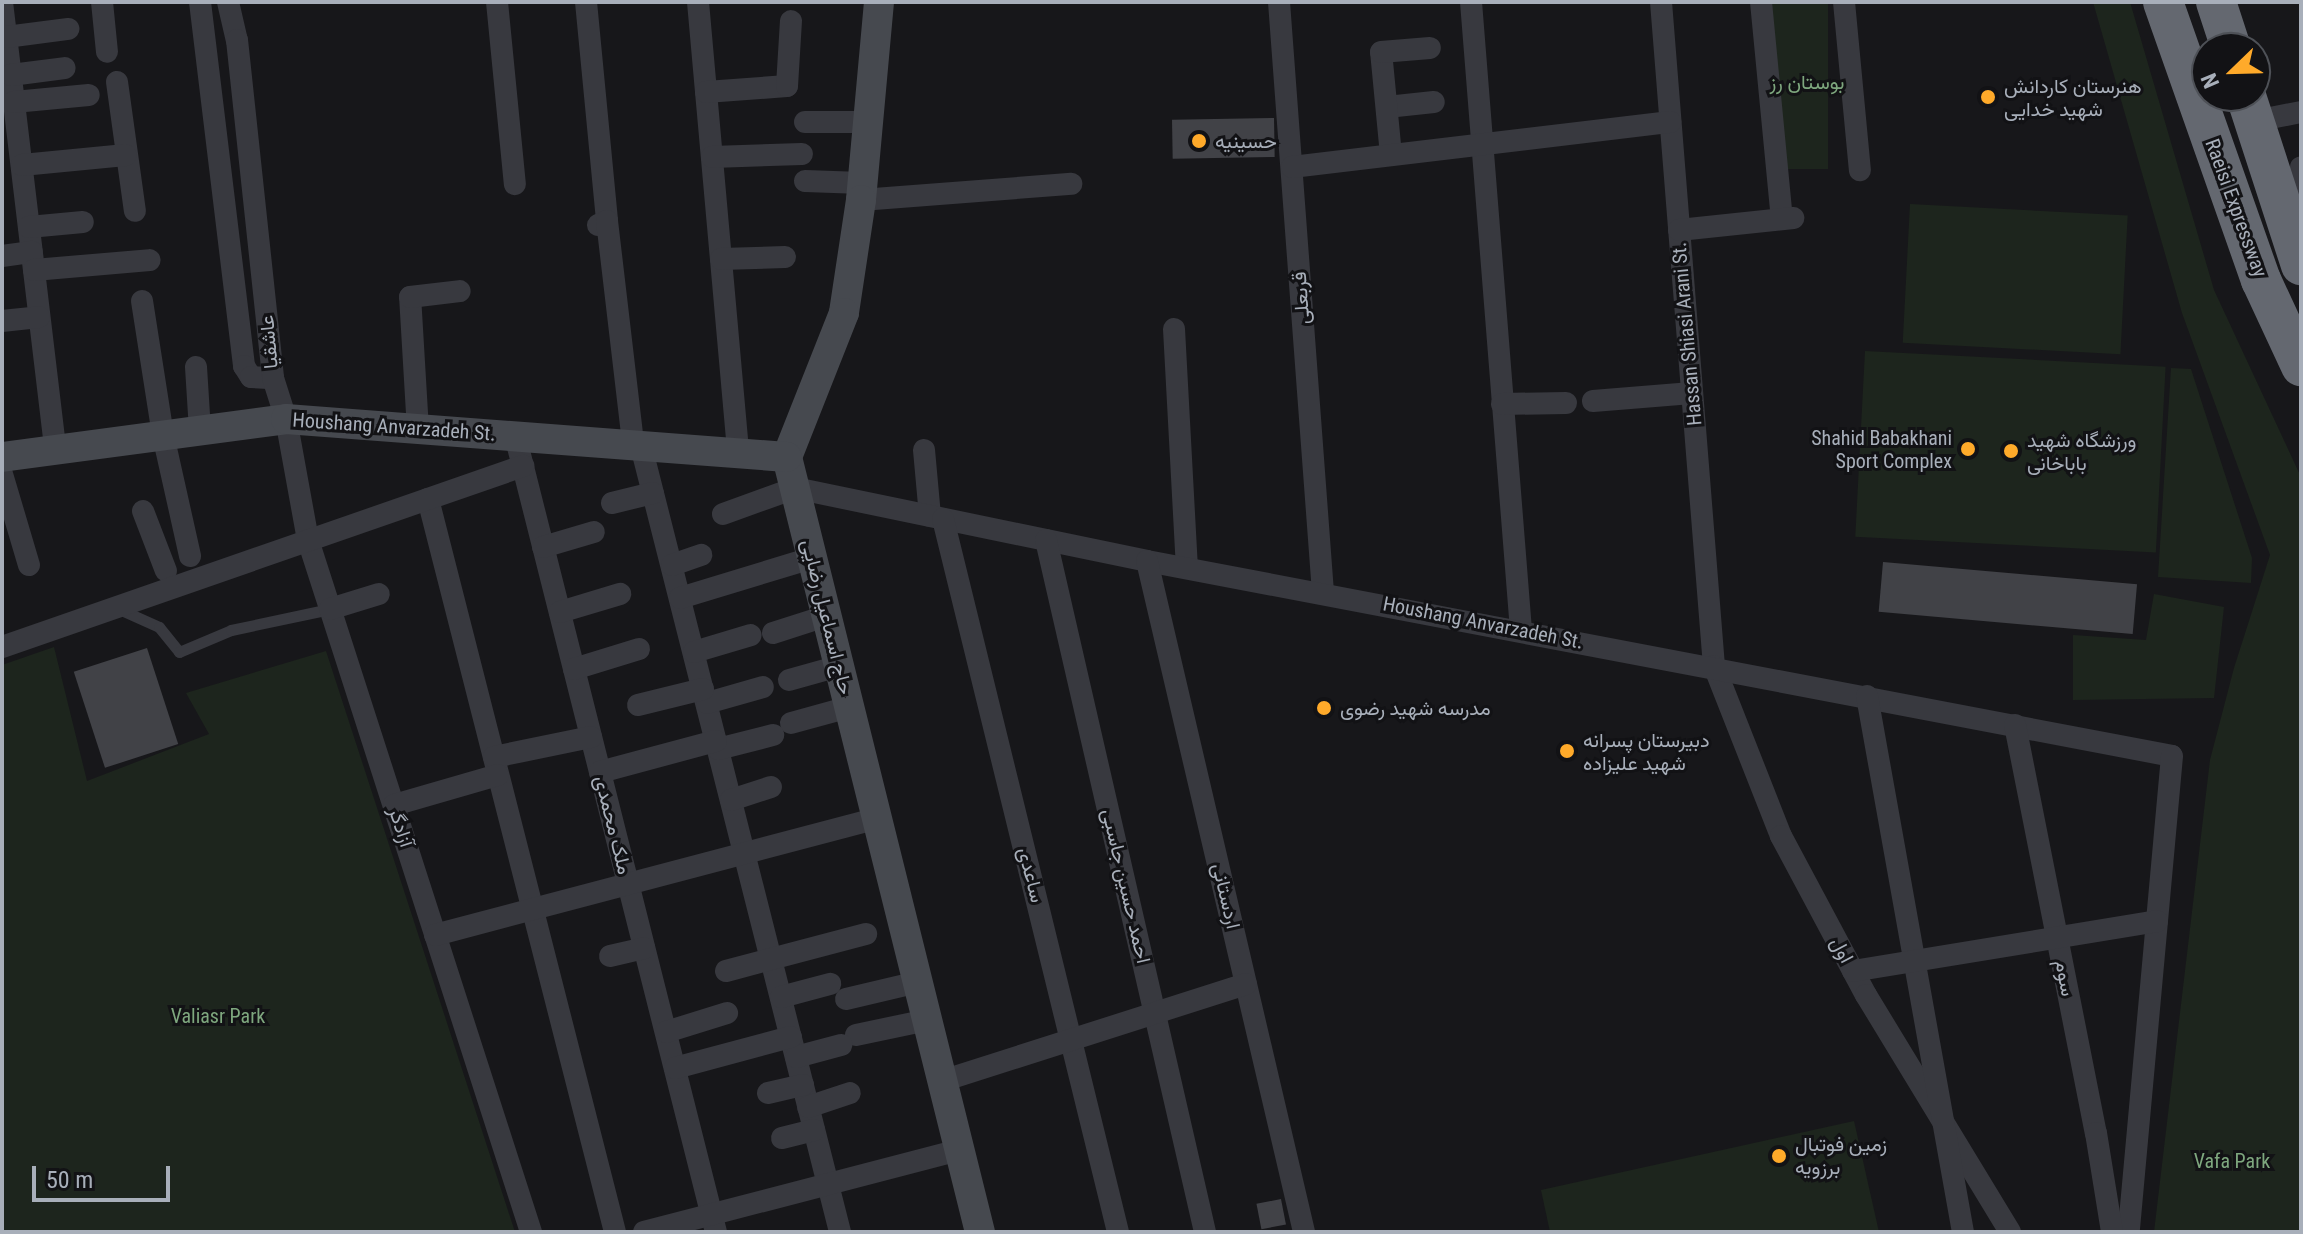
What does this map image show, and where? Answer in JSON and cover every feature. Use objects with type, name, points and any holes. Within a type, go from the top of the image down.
[{"type":"highway","name":"Raeisi Expressway","points":[[2163,2],[2261,280],[2301,366]]},
{"type":"highway","points":[[2216,2],[2226,32]]},
{"type":"highway","points":[[2251,112],[2298,254]]},
{"type":"main road","points":[[787,457],[844,313],[862,192],[879,2]]},
{"type":"main road","name":"Houshang Anvarzadeh St.","points":[[2,457],[286,419],[787,457]]},
{"type":"main road","name":"حاج اسماعیل رضایی","points":[[787,457],[980,1232]]},
{"type":"street","points":[[2,2],[10,88],[10,141],[22,165],[55,448]]},
{"type":"street","points":[[102,2],[107,52]]},
{"type":"street","name":"عاشقیا","points":[[200,2],[244,366],[251,377],[273,378],[237,40],[228,2]]},
{"type":"street","points":[[497,2],[515,184]]},
{"type":"street","points":[[586,2],[602,223],[637,445],[672,565],[840,1232]]},
{"type":"street","points":[[698,2],[738,453]]},
{"type":"street","name":"قربعلی","points":[[1279,2],[1323,593]]},
{"type":"street","points":[[1471,2],[1521,630]]},
{"type":"street","name":"Hassan Shiasi Arani St.","points":[[1661,2],[1714,666]]},
{"type":"street","points":[[1679,230],[1788,218],[1761,2]]},
{"type":"street","points":[[1844,2],[1860,170]]},
{"type":"street","points":[[706,92],[787,86],[791,21]]},
{"type":"street","points":[[6,37],[68,29]]},
{"type":"street","points":[[1391,155],[1381,52],[1430,48]]},
{"type":"street","points":[[10,88],[65,68]]},
{"type":"street","points":[[117,82],[135,211]]},
{"type":"street","points":[[10,88],[89,95]]},
{"type":"street","points":[[1387,107],[1434,102]]},
{"type":"street","points":[[2271,110],[2301,112]]},
{"type":"street","points":[[805,122],[868,122]]},
{"type":"street","points":[[1292,167],[1670,122]]},
{"type":"street","points":[[712,157],[802,154]]},
{"type":"street","points":[[22,165],[126,155]]},
{"type":"street","points":[[2298,254],[2301,167]]},
{"type":"street","points":[[805,181],[862,192],[1071,184]]},
{"type":"street","points":[[2,196],[25,193]]},
{"type":"street","points":[[29,227],[83,222]]},
{"type":"street","points":[[2,256],[33,261],[150,260]]},
{"type":"street","points":[[721,259],[785,257]]},
{"type":"street","points":[[418,430],[410,297],[460,291]]},
{"type":"street","points":[[142,301],[163,435],[188,546],[158,548]]},
{"type":"street","points":[[2,321],[39,317]]},
{"type":"street","points":[[1174,329],[1187,568]]},
{"type":"street","points":[[196,367],[200,430]]},
{"type":"street","name":"آزادگر","points":[[273,378],[286,419],[308,540],[531,1232]]},
{"type":"street","points":[[1593,401],[1692,393]]},
{"type":"street","points":[[1502,404],[1566,403]]},
{"type":"street","name":"ملک محمدی","points":[[515,435],[714,1223]]},
{"type":"street","name":"ساعدی","points":[[924,450],[936,517],[1118,1232]]},
{"type":"street","points":[[2,647],[523,466]]},
{"type":"street","points":[[2,474],[29,565]]},
{"type":"street","points":[[723,514],[795,488]]},
{"type":"street","name":"Houshang Anvarzadeh St.","points":[[795,488],[1147,561],[1714,666],[2172,756],[2157,921]]},
{"type":"street","points":[[612,503],[653,493]]},
{"type":"street","points":[[428,499],[615,1232]]},
{"type":"street","points":[[143,511],[166,571]]},
{"type":"street","points":[[543,547],[594,532]]},
{"type":"street","name":"احمد حسین جاسبی","points":[[1046,540],[1205,1232]]},
{"type":"street","points":[[672,565],[701,555]]},
{"type":"street","points":[[680,598],[812,558]]},
{"type":"street","name":"اردستانی","points":[[1147,561],[1304,1232]]},
{"type":"street","points":[[330,609],[379,594]]},
{"type":"street","points":[[560,612],[620,594]]},
{"type":"street","points":[[694,652],[826,616]]},
{"type":"street","points":[[574,669],[639,649]]},
{"type":"street","points":[[789,680],[839,666]]},
{"type":"street","name":"اول","points":[[1714,666],[1781,836],[1853,971],[1946,1127],[1963,1232]]},
{"type":"street","points":[[638,705],[763,687]]},
{"type":"street","points":[[1867,696],[1946,1127],[2010,1232]]},
{"type":"street","points":[[600,772],[782,729],[849,707]]},
{"type":"street","name":"سوم","points":[[2015,725],[2112,1232]]},
{"type":"street","points":[[394,805],[496,766],[591,737]]},
{"type":"street","points":[[731,800],[771,787]]},
{"type":"street","points":[[435,935],[877,818]]},
{"type":"street","points":[[1853,971],[2157,921],[2129,1232]]},
{"type":"street","points":[[726,971],[866,934]]},
{"type":"street","points":[[610,956],[644,948]]},
{"type":"street","points":[[781,997],[918,982]]},
{"type":"street","points":[[942,1081],[1246,984]]},
{"type":"street","points":[[666,1032],[727,1013]]},
{"type":"street","points":[[675,1068],[848,1040],[927,1020]]},
{"type":"street","points":[[768,1093],[803,1085]]},
{"type":"street","points":[[808,1107],[850,1093]]},
{"type":"street","points":[[782,1138],[814,1130]]},
{"type":"street","points":[[644,1232],[714,1223],[828,1184],[959,1150]]},
{"type":"lane","points":[[115,607],[159,627],[179,652],[231,630],[330,609]]},
{"type":"green space","name":"بوستان رز","points":[[1770,2],[1828,2],[1828,169],[1770,169]]},
{"type":"green space","name":"Vafa Park","points":[[2093,2],[2130,2],[2214,290],[2301,477],[2301,1232],[2154,1232],[2210,760],[2234,668],[2270,555],[2182,313]]},
{"type":"green space","points":[[1910,204],[2128,215],[2120,354],[1903,343]]},
{"type":"green space","name":"ورزشگاه شهید باباخانی","points":[[1865,351],[2166,367],[2156,552],[1855,537]]},
{"type":"green space","points":[[2171,368],[2191,369],[2252,558],[2251,583],[2158,577]]},
{"type":"green space","points":[[2154,594],[2224,607],[2214,698],[2073,700],[2073,635],[2146,640]]},
{"type":"green space","name":"Valiasr Park","points":[[54,647],[87,781],[209,734],[186,693],[326,651],[515,1232],[2,1232],[2,665]]},
{"type":"green space","name":"زمین فوتبال برزویه","points":[[1854,1121],[1879,1232],[1550,1232],[1541,1190]]},
{"type":"building","points":[[1274,118],[1275,157],[1173,159],[1172,120]]},
{"type":"building","points":[[1883,562],[2137,584],[2133,634],[1879,612]]},
{"type":"building","points":[[147,648],[178,744],[105,768],[74,672]]},
{"type":"building","points":[[1281,1199],[1286,1225],[1261,1229],[1256,1204]]},
{"type":"place","name":"هنرستان کاردانش شهید خدایی","points":[[1988,97]]},
{"type":"place","name":"حسینیه","points":[[1199,141]]},
{"type":"place","name":"Shahid Babakhani Sport Complex","points":[[1968,449]]},
{"type":"place","name":"ورزشگاه شهید باباخانی","points":[[2011,451]]},
{"type":"place","name":"مدرسه شهید رضوی","points":[[1324,708]]},
{"type":"place","name":"دبیرستان پسرانه شهید علیزاده","points":[[1567,751]]},
{"type":"place","name":"زمین فوتبال برزویه","points":[[1779,1156]]}]
